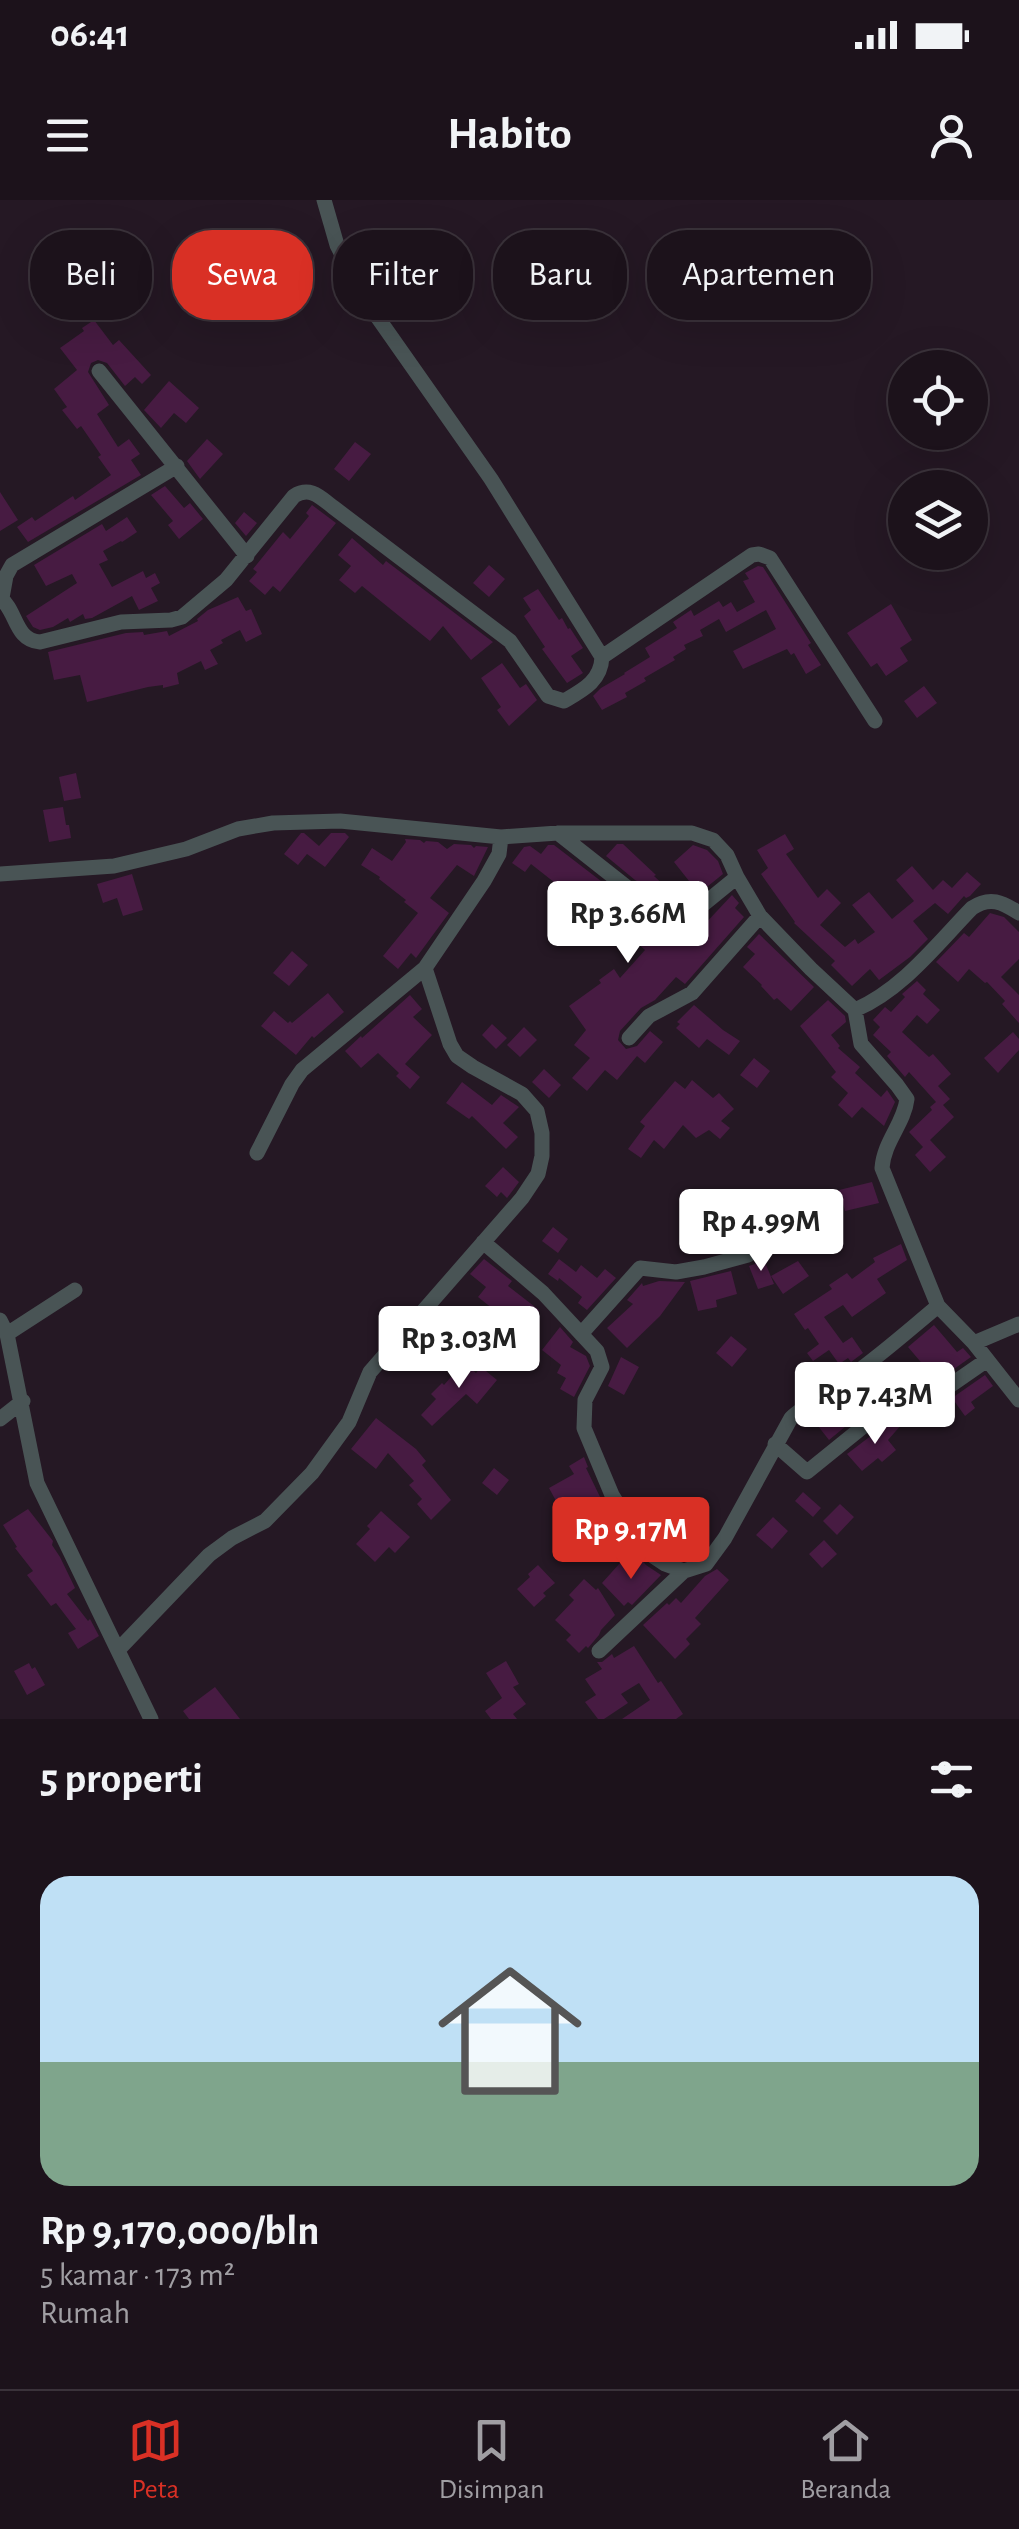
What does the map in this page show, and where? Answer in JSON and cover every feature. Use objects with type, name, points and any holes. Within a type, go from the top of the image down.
[{"type":"street","points":[[177,466],[12,565],[4,564],[1,598],[26,639],[40,642],[121,622],[182,617],[226,580],[294,496],[308,491],[510,642],[548,696],[564,702],[587,688],[602,670],[602,657],[491,479],[364,298],[337,246],[324,200]]},
{"type":"street","points":[[99,371],[247,556]]},
{"type":"street","points":[[602,657],[752,556],[764,554],[875,722]]},
{"type":"street","points":[[0,874],[114,866],[186,849],[238,829],[273,823],[340,822],[501,837],[692,833],[713,840],[727,855],[760,916],[855,1010],[862,1044],[907,1099],[883,1153],[882,1168],[938,1306],[974,1343],[1019,1400]]},
{"type":"street","points":[[558,833],[629,888],[674,914],[686,916],[694,912],[737,877]]},
{"type":"street","points":[[257,1153],[302,1070],[424,968],[484,881],[499,854],[501,837]]},
{"type":"street","points":[[855,1010],[903,980],[982,902],[992,900],[1019,913]]},
{"type":"street","points":[[629,1038],[649,1016],[692,992],[760,916]]},
{"type":"street","points":[[120,1649],[209,1555],[265,1521],[300,1486],[349,1422],[370,1372],[522,1198],[538,1174],[542,1133],[537,1110],[522,1094],[472,1068],[458,1056],[450,1044],[424,968]]},
{"type":"street","points":[[483,1242],[542,1293],[597,1352],[602,1367],[585,1400],[584,1428],[612,1495],[638,1538],[653,1556],[684,1572]]},
{"type":"street","points":[[580,1334],[643,1267],[676,1272],[748,1254]]},
{"type":"street","points":[[75,1290],[4,1327],[37,1483],[151,1719]]},
{"type":"street","points":[[599,1650],[684,1572],[706,1564],[725,1538],[791,1418],[864,1367],[938,1306]]},
{"type":"street","points":[[974,1343],[1019,1324]]},
{"type":"street","points":[[775,1444],[807,1472],[880,1413],[888,1410],[909,1414],[987,1360]]},
{"type":"street","points":[[0,1419],[22,1401]]},
{"type":"building","points":[[94,320],[113,345],[119,340],[151,375],[142,384],[135,377],[125,386],[107,363],[98,360],[91,363],[88,372],[109,405],[97,414],[118,447],[129,439],[140,454],[131,460],[141,475],[28,542],[17,527],[32,517],[35,521],[73,496],[75,500],[111,475],[81,426],[77,429],[62,410],[67,407],[54,389],[77,370],[60,348],[84,331],[82,328]]},
{"type":"building","points":[[169,381],[199,408],[186,423],[174,413],[161,428],[144,410]]},
{"type":"building","points":[[207,439],[223,454],[200,479],[187,461]]},
{"type":"building","points":[[355,442],[371,454],[349,481],[334,469]]},
{"type":"building","points":[[165,486],[184,508],[190,503],[203,519],[179,539],[168,525],[173,521],[151,495]]},
{"type":"building","points":[[0,492],[18,520],[0,531]]},
{"type":"building","points":[[312,505],[336,523],[280,592],[273,586],[265,595],[249,581],[257,572],[253,569],[283,532],[290,539],[309,516],[306,513]]},
{"type":"building","points":[[244,512],[257,523],[246,536],[235,523]]},
{"type":"building","points":[[127,517],[137,532],[103,551],[108,560],[99,564],[112,587],[143,571],[146,578],[155,573],[160,583],[151,588],[158,601],[139,610],[132,596],[92,618],[85,619],[83,614],[53,627],[33,627],[26,616],[77,583],[72,574],[46,586],[34,565],[102,524],[106,531]]},
{"type":"building","points":[[352,538],[383,565],[386,561],[493,642],[471,660],[443,626],[430,641],[362,586],[355,593],[339,580],[351,566],[338,555]]},
{"type":"building","points":[[489,565],[505,579],[489,597],[473,583]]},
{"type":"building","points":[[763,567],[821,665],[806,674],[794,653],[791,655],[787,649],[743,669],[733,651],[776,629],[766,610],[726,632],[719,619],[700,630],[703,636],[684,645],[686,649],[673,657],[675,660],[644,678],[646,681],[625,693],[627,697],[602,710],[593,696],[650,657],[645,648],[677,628],[673,622],[691,610],[694,616],[719,601],[723,607],[731,602],[737,612],[755,602],[743,581],[749,579],[745,573]]},
{"type":"building","points":[[538,589],[583,648],[571,656],[583,673],[567,683],[524,616],[531,610],[523,598]]},
{"type":"building","points":[[238,597],[246,611],[251,609],[262,634],[246,642],[240,630],[221,640],[223,643],[210,650],[218,664],[205,670],[201,661],[177,673],[179,684],[148,687],[87,702],[80,675],[54,680],[48,652],[126,633],[167,631],[169,636],[198,621],[208,610]]},
{"type":"building","points":[[891,604],[912,640],[900,648],[908,661],[886,676],[877,663],[871,667],[847,633]]},
{"type":"building","points":[[502,663],[520,688],[526,684],[537,700],[509,726],[481,678]]},
{"type":"building","points":[[924,686],[937,703],[917,718],[904,701]]},
{"type":"building","points":[[76,773],[81,798],[64,801],[59,777]]},
{"type":"building","points":[[63,807],[71,838],[49,842],[43,810]]},
{"type":"building","points":[[301,833],[319,846],[331,833],[345,833],[349,837],[325,867],[307,854],[298,865],[284,854]]},
{"type":"building","points":[[785,834],[794,849],[786,854],[818,898],[827,889],[841,903],[820,925],[845,947],[855,939],[858,944],[875,932],[852,905],[869,892],[892,919],[914,901],[896,880],[912,866],[933,890],[943,880],[952,888],[967,872],[981,884],[948,914],[935,903],[913,921],[928,939],[910,957],[879,980],[870,969],[852,986],[831,965],[835,961],[794,923],[761,874],[768,868],[757,850]]},
{"type":"building","points":[[405,839],[438,842],[447,849],[454,844],[488,847],[474,876],[457,865],[430,898],[449,913],[416,958],[411,953],[398,969],[383,956],[418,913],[380,877],[361,865],[372,848],[392,861]]},
{"type":"building","points":[[617,844],[623,844],[656,875],[668,889],[662,895],[635,880],[606,856]]},
{"type":"building","points":[[548,845],[554,845],[610,888],[626,905],[629,902],[654,916],[687,943],[732,895],[739,903],[735,908],[744,917],[685,984],[676,977],[620,1031],[618,1040],[626,1049],[637,1046],[650,1031],[663,1042],[645,1063],[637,1056],[617,1080],[605,1070],[587,1091],[572,1078],[590,1058],[574,1045],[586,1030],[569,1006],[614,969],[620,978],[645,950],[614,916],[609,921],[570,881],[564,890],[531,864],[525,872],[512,863],[524,847],[530,846],[541,854]]},
{"type":"building","points":[[693,845],[707,850],[718,861],[723,874],[692,899],[685,892],[693,886],[674,862]]},
{"type":"building","points":[[132,874],[143,910],[123,916],[117,898],[103,903],[97,884]]},
{"type":"building","points":[[990,913],[1004,917],[1019,932],[1019,959],[1001,977],[1019,995],[1019,1023],[987,982],[969,969],[958,982],[936,962],[964,933],[969,937]]},
{"type":"building","points":[[759,934],[814,987],[791,1011],[777,998],[774,1000],[743,967],[755,954],[747,947]]},
{"type":"building","points":[[292,951],[308,965],[289,986],[273,973]]},
{"type":"building","points":[[917,981],[926,990],[923,994],[940,1010],[927,1024],[917,1015],[902,1032],[929,1057],[933,1054],[951,1074],[938,1086],[950,1099],[943,1105],[954,1117],[930,1140],[946,1157],[930,1172],[915,1155],[923,1147],[909,1132],[936,1102],[909,1072],[905,1077],[887,1056],[891,1052],[873,1035],[880,1027],[873,1020],[885,1007],[891,1012],[905,997],[902,994]]},
{"type":"building","points":[[328,993],[344,1012],[312,1036],[296,1055],[261,1026],[274,1011],[292,1023]]},
{"type":"building","points":[[410,995],[422,1009],[413,1017],[432,1035],[405,1064],[420,1077],[410,1089],[378,1053],[361,1068],[345,1051]]},
{"type":"building","points":[[828,1000],[845,1016],[846,1022],[831,1035],[838,1048],[860,1067],[855,1073],[881,1097],[887,1090],[895,1102],[884,1126],[862,1107],[852,1118],[838,1105],[848,1093],[831,1077],[836,1072],[800,1026]]},
{"type":"building","points":[[694,1005],[740,1041],[729,1055],[707,1039],[699,1048],[676,1028]]},
{"type":"building","points":[[492,1024],[507,1038],[496,1049],[482,1035]]},
{"type":"building","points":[[524,1027],[537,1040],[520,1057],[507,1045]]},
{"type":"building","points":[[1013,1032],[1019,1039],[1019,1050],[998,1073],[984,1058]]},
{"type":"building","points":[[754,1058],[770,1071],[757,1088],[740,1075]]},
{"type":"building","points":[[544,1069],[561,1085],[549,1098],[532,1082]]},
{"type":"building","points":[[692,1080],[713,1098],[719,1093],[734,1109],[721,1121],[730,1128],[720,1139],[709,1130],[696,1138],[683,1125],[664,1149],[654,1140],[641,1158],[628,1149],[645,1126],[640,1122],[675,1081],[685,1089]]},
{"type":"building","points":[[462,1082],[492,1105],[501,1095],[519,1107],[503,1123],[518,1137],[506,1149],[472,1116],[469,1119],[446,1103]]},
{"type":"building","points":[[503,1167],[519,1182],[507,1198],[501,1192],[497,1197],[485,1186]]},
{"type":"building","points":[[872,1182],[879,1203],[845,1211],[839,1190]]},
{"type":"building","points":[[722,1200],[727,1214],[718,1217],[724,1244],[698,1252],[688,1223],[708,1217],[705,1205]]},
{"type":"building","points":[[749,1208],[757,1235],[739,1240],[729,1215]]},
{"type":"building","points":[[553,1227],[568,1239],[558,1253],[542,1241]]},
{"type":"building","points":[[901,1244],[907,1260],[877,1279],[886,1293],[852,1317],[843,1305],[824,1317],[843,1343],[852,1337],[863,1353],[851,1362],[848,1358],[839,1364],[829,1350],[813,1361],[807,1353],[819,1344],[794,1314],[832,1289],[829,1285],[847,1273],[852,1279],[875,1262],[873,1258]]},
{"type":"building","points":[[762,1255],[774,1284],[758,1289],[749,1266]]},
{"type":"building","points":[[484,1259],[512,1281],[508,1286],[539,1310],[522,1332],[478,1297],[486,1287],[470,1274]]},
{"type":"building","points":[[559,1259],[576,1272],[581,1265],[597,1278],[605,1269],[616,1278],[587,1310],[578,1303],[582,1297],[548,1274]]},
{"type":"building","points":[[798,1261],[809,1276],[783,1294],[771,1276]]},
{"type":"building","points":[[731,1271],[737,1294],[716,1300],[717,1307],[698,1311],[690,1281]]},
{"type":"building","points":[[659,1281],[685,1282],[660,1316],[627,1348],[607,1328],[633,1304],[627,1300],[642,1283],[643,1286]]},
{"type":"building","points":[[934,1325],[957,1352],[963,1348],[971,1357],[930,1386],[924,1379],[931,1374],[908,1347]]},
{"type":"building","points":[[560,1327],[573,1342],[570,1347],[586,1356],[590,1366],[574,1397],[560,1389],[566,1378],[557,1373],[561,1365],[542,1350]]},
{"type":"building","points":[[731,1336],[747,1349],[732,1367],[716,1353]]},
{"type":"building","points":[[621,1357],[639,1367],[624,1395],[608,1386]]},
{"type":"building","points":[[464,1362],[476,1373],[481,1367],[497,1380],[477,1404],[466,1394],[432,1426],[421,1415],[436,1399],[431,1394]]},
{"type":"building","points":[[985,1375],[993,1386],[971,1402],[975,1408],[965,1416],[952,1398]]},
{"type":"building","points":[[855,1393],[868,1408],[829,1440],[818,1426]]},
{"type":"building","points":[[376,1418],[416,1449],[426,1461],[422,1465],[451,1500],[431,1520],[417,1504],[422,1499],[409,1485],[414,1481],[388,1453],[376,1469],[351,1449]]},
{"type":"building","points":[[889,1422],[902,1424],[888,1440],[896,1450],[862,1471],[847,1454]]},
{"type":"building","points":[[584,1457],[602,1501],[625,1537],[615,1544],[606,1535],[592,1548],[566,1510],[562,1512],[549,1488],[574,1474],[569,1466]]},
{"type":"building","points":[[494,1468],[509,1480],[497,1495],[482,1483]]},
{"type":"building","points":[[803,1492],[821,1508],[813,1517],[795,1501]]},
{"type":"building","points":[[840,1504],[854,1517],[837,1535],[823,1521]]},
{"type":"building","points":[[28,1509],[53,1541],[75,1588],[67,1594],[90,1619],[99,1636],[78,1649],[68,1633],[76,1629],[56,1603],[51,1606],[27,1575],[33,1571],[3,1525]]},
{"type":"building","points":[[381,1511],[410,1537],[395,1553],[389,1547],[375,1562],[356,1544]]},
{"type":"building","points":[[773,1517],[788,1531],[772,1549],[756,1535]]},
{"type":"building","points":[[824,1540],[837,1554],[822,1568],[809,1554]]},
{"type":"building","points":[[640,1558],[661,1575],[632,1605],[628,1602],[624,1606],[602,1583],[620,1563],[628,1570]]},
{"type":"building","points":[[538,1565],[555,1583],[534,1607],[517,1589]]},
{"type":"building","points":[[717,1569],[729,1580],[695,1618],[701,1624],[686,1639],[690,1644],[675,1659],[643,1625],[667,1603],[676,1598],[681,1603],[705,1576]]},
{"type":"building","points":[[584,1579],[598,1588],[615,1615],[588,1648],[579,1653],[566,1640],[571,1635],[555,1620],[574,1600],[569,1595]]},
{"type":"building","points":[[634,1646],[683,1714],[676,1719],[622,1719],[650,1700],[639,1683],[621,1694],[628,1703],[604,1719],[598,1719],[585,1702],[596,1695],[585,1679],[602,1669],[597,1662],[612,1654],[614,1658]]},
{"type":"building","points":[[506,1661],[519,1684],[513,1687],[526,1704],[513,1714],[517,1719],[491,1719],[485,1711],[502,1698],[486,1673]]},
{"type":"building","points":[[29,1663],[45,1685],[27,1695],[14,1671]]},
{"type":"building","points":[[215,1687],[240,1719],[189,1719],[183,1711]]}]
